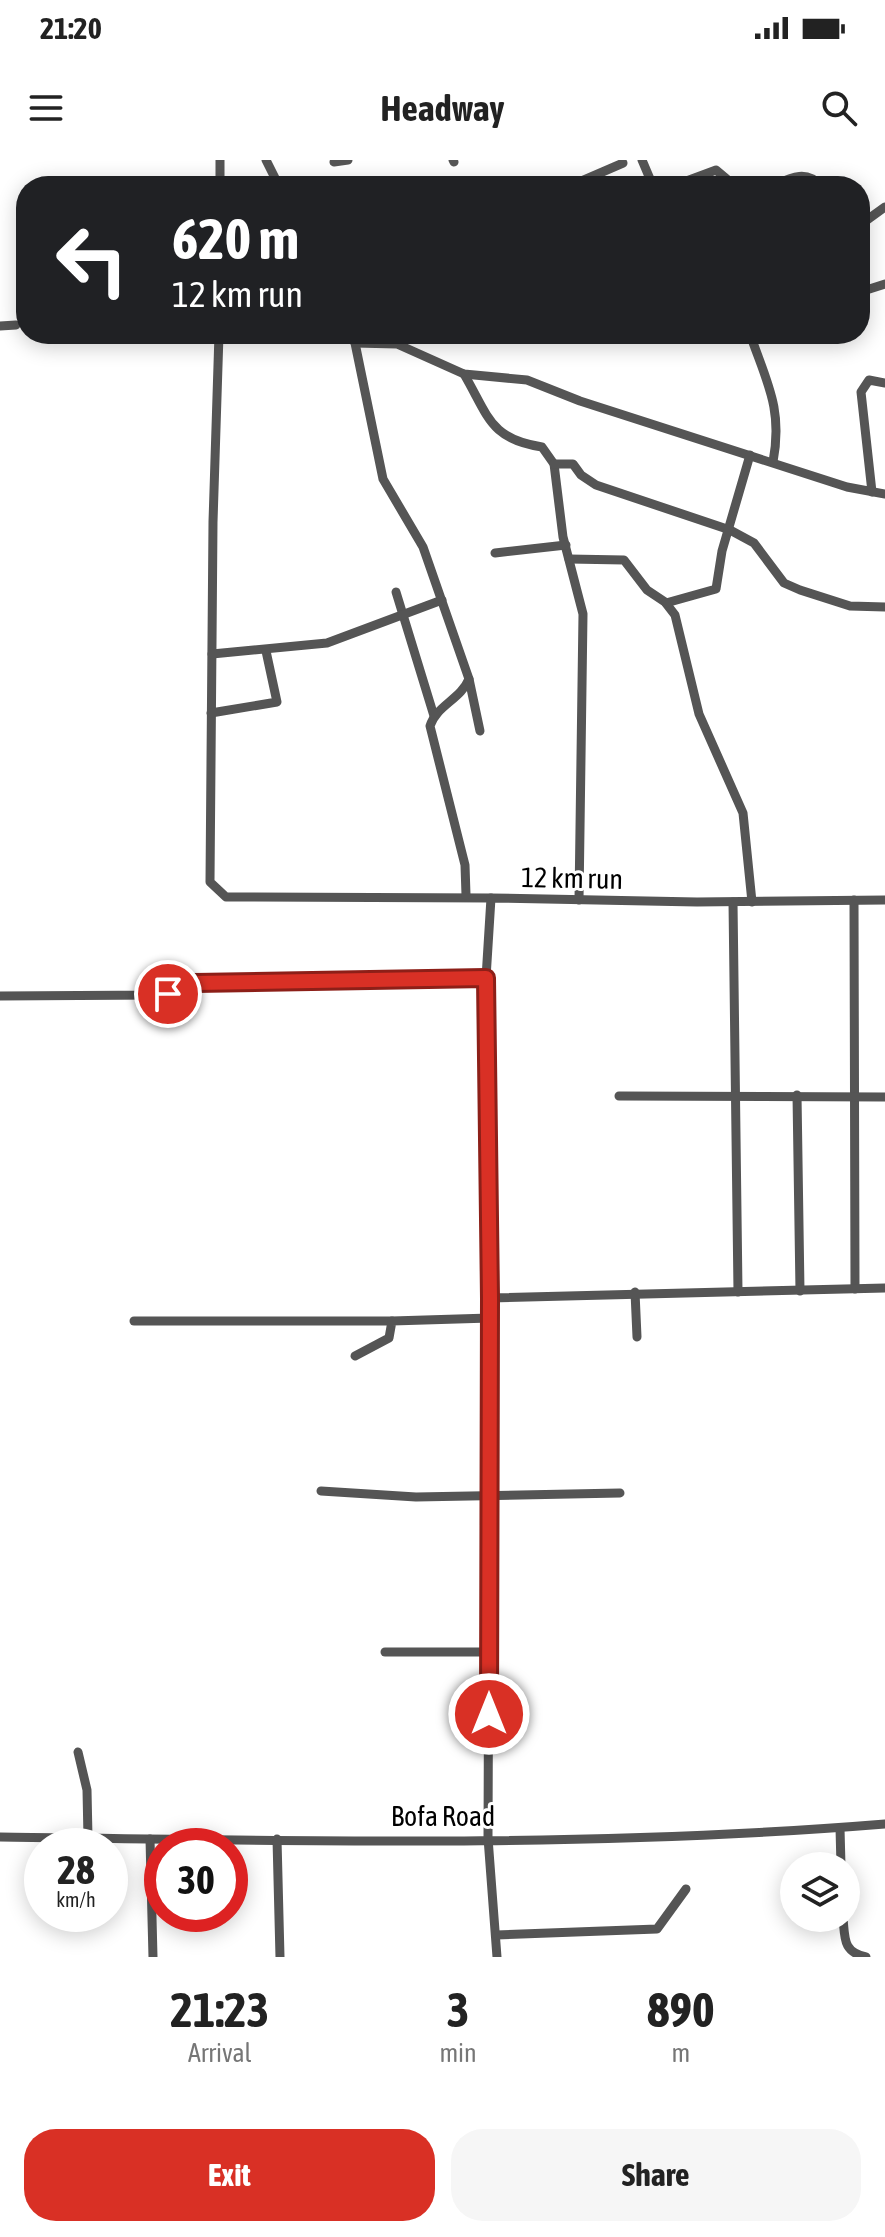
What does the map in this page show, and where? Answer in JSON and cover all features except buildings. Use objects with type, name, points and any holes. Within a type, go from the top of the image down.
[{"type":"street","points":[[334,162],[348,160]]},
{"type":"street","points":[[590,176],[620,161],[642,161]]},
{"type":"street","points":[[700,176],[716,170],[723,176]]},
{"type":"street","points":[[0,326],[16,325]]},
{"type":"street","points":[[219,344],[210,882],[217,892],[226,897],[286,899],[466,895],[491,898]]},
{"type":"street","points":[[354,344],[383,479],[423,547],[469,679],[480,731]]},
{"type":"street","points":[[397,344],[464,374],[527,380],[580,401],[885,494]]},
{"type":"street","points":[[753,344],[777,416],[773,462]]},
{"type":"street","points":[[464,374],[497,430],[517,444],[542,447],[554,464],[566,545],[583,614],[579,900]]},
{"type":"street","points":[[872,492],[861,392],[869,380],[885,383]]},
{"type":"street","points":[[666,603],[716,589],[722,551],[750,455]]},
{"type":"street","points":[[554,464],[573,464],[581,475],[596,485],[730,530],[754,543],[784,583],[850,606],[885,607]]},
{"type":"street","points":[[495,553],[566,545]]},
{"type":"street","points":[[569,559],[624,560],[647,590],[666,603],[675,615],[699,714],[743,813],[752,902]]},
{"type":"street","points":[[396,592],[434,716]]},
{"type":"street","points":[[212,654],[327,643],[442,600]]},
{"type":"street","points":[[211,713],[277,702],[266,651]]},
{"type":"street","points":[[466,895],[465,865],[430,726],[434,716],[466,687],[469,679]]},
{"type":"street","name":"12 km run","points":[[497,1957],[488,1838],[490,1298],[486,978],[491,898],[733,902],[885,900]]},
{"type":"street","points":[[854,900],[855,1289]]},
{"type":"street","points":[[733,902],[738,1292]]},
{"type":"street","points":[[0,996],[158,995],[195,983],[486,978]]},
{"type":"street","points":[[797,1095],[800,1291]]},
{"type":"street","points":[[619,1096],[885,1097]]},
{"type":"street","points":[[490,1298],[885,1288]]},
{"type":"street","points":[[635,1292],[637,1337]]},
{"type":"street","points":[[134,1321],[490,1318]]},
{"type":"street","points":[[355,1356],[389,1338],[392,1321]]},
{"type":"street","points":[[321,1491],[416,1497],[620,1493]]},
{"type":"street","points":[[385,1652],[489,1652]]},
{"type":"street","points":[[78,1752],[87,1790],[88,1828]]},
{"type":"street","name":"Bofa Road","points":[[248,1839],[734,1835],[885,1824]]},
{"type":"street","points":[[840,1828],[841,1852]]},
{"type":"street","name":"Bofa Road","points":[[0,1837],[24,1837]]},
{"type":"street","points":[[277,1839],[280,1957]]},
{"type":"street","points":[[496,1935],[657,1929],[686,1889]]},
{"type":"street","points":[[152,1932],[153,1957]]},
{"type":"street","points":[[844,1932],[846,1946],[853,1954],[866,1957]]},
{"type":"route","points":[[168,994],[195,983],[486,978],[490,1298],[489,1714]]}]
